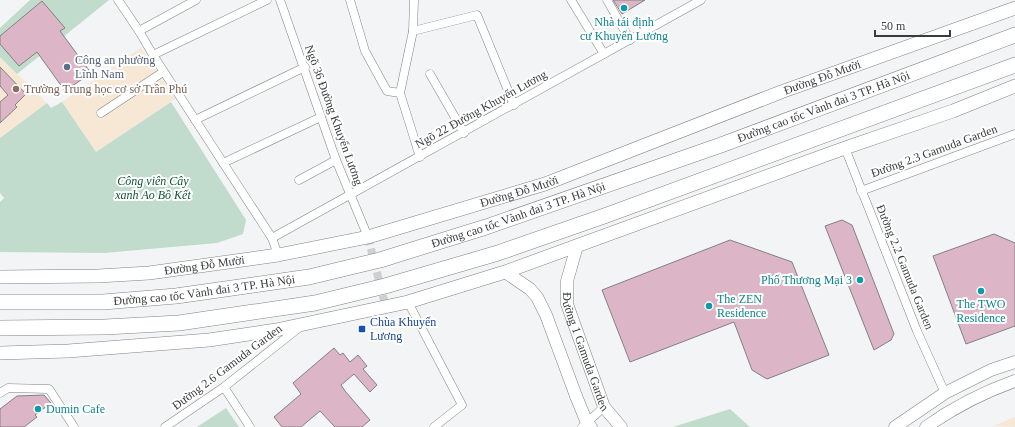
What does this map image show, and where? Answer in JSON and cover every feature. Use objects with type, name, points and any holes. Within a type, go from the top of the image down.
[{"type":"highway","name":"Đường cao tốc Vành đai 3 TP. Hà Nội","points":[[0,302],[103,302],[176,296],[310,277],[380,260],[486,227],[714,147],[1015,35]]},
{"type":"highway","points":[[0,328],[105,328],[178,323],[315,303],[385,286],[498,253],[607,216],[1015,65]]},
{"type":"main road","name":"Đường Đỗ Mười","points":[[0,277],[98,276],[149,273],[278,255],[368,237],[545,184],[781,92],[1015,8]]},
{"type":"main road","points":[[0,353],[68,351],[209,340],[303,325],[408,302],[506,272],[845,148],[953,111],[1015,86]]},
{"type":"street","points":[[118,0],[272,238],[278,255]]},
{"type":"street","points":[[139,31],[196,0]]},
{"type":"street","points":[[153,55],[266,0]]},
{"type":"street","name":"Ngõ 36 Đường Khuyến Lương","points":[[280,0],[305,67],[336,160],[368,237]]},
{"type":"street","points":[[350,0],[369,58],[387,91],[400,93]]},
{"type":"street","points":[[414,0],[413,31],[400,93],[420,157]]},
{"type":"street","points":[[571,0],[604,54]]},
{"type":"street","points":[[607,0],[630,40]]},
{"type":"street","name":"Ngõ 22 Đường Khuyến Lương","points":[[272,238],[464,133],[701,0]]},
{"type":"street","points":[[413,31],[477,15],[514,104]]},
{"type":"street","points":[[195,120],[305,67]]},
{"type":"street","points":[[101,113],[164,72]]},
{"type":"street","points":[[430,74],[464,133]]},
{"type":"street","points":[[224,163],[322,117]]},
{"type":"street","name":"Đường 2.3 Gamuda Garden","points":[[862,191],[1015,134]]},
{"type":"street","name":"Đường 2.2 Gamuda Garden","points":[[845,148],[917,331],[945,394]]},
{"type":"street","points":[[299,180],[336,160]]},
{"type":"street","name":"Đường 1 Gamuda Garden","points":[[577,246],[567,281],[567,304],[604,407],[622,427]]},
{"type":"street","name":"Đường 1 Gamuda Garden","points":[[506,272],[530,289],[537,297],[546,315],[587,426]]},
{"type":"street","points":[[408,302],[462,404],[434,427]]},
{"type":"street","name":"Đường 2.6 Gamuda Garden","points":[[166,427],[224,386],[303,325]]},
{"type":"street","points":[[895,427],[945,394],[992,370],[1015,362]]},
{"type":"street","points":[[926,427],[953,410],[1001,386],[1015,381]]},
{"type":"street","points":[[224,386],[250,427]]},
{"type":"street","points":[[0,393],[8,388],[49,389],[74,427]]},
{"type":"street","points":[[945,394],[953,410]]},
{"type":"street","points":[[587,426],[604,407]]},
{"type":"shaded area","points":[[141,48],[175,99],[96,152],[62,102]]},
{"type":"shaded area","name":"Trường Trung học cơ sở Trần Phú","points":[[0,57],[47,103],[0,138]]},
{"type":"shaded area","points":[[1015,417],[1015,427],[993,426]]},
{"type":"green space","points":[[30,0],[109,0],[17,74],[0,57],[0,28]]},
{"type":"green space","name":"Công viên Cây xanh Ao Bồ Kết","points":[[62,102],[96,152],[171,102],[246,220],[243,234],[217,243],[104,253],[0,252],[0,202],[4,198],[0,193],[0,138],[47,103],[51,108]]},
{"type":"green space","points":[[226,408],[239,427],[197,427]]},
{"type":"green space","points":[[730,409],[750,427],[673,427]]},
{"type":"building","name":"Nhà tái định cư Khuyến Lương","points":[[613,0],[645,0],[622,14]]},
{"type":"building","points":[[42,1],[65,28],[60,31],[91,73],[65,91],[37,52],[19,66],[0,44],[0,36]]},
{"type":"building","points":[[0,67],[26,94],[15,105],[17,107],[0,123],[0,102],[8,95],[0,86]]},
{"type":"building","name":"Phố Thương Mại 3","points":[[842,220],[852,225],[894,334],[891,340],[874,350],[825,226]]},
{"type":"building","name":"The TWO Residence","points":[[994,234],[1015,243],[1015,326],[966,344],[933,256]]},
{"type":"building","name":"The ZEN Residence","points":[[730,240],[792,262],[829,355],[767,379],[752,370],[734,322],[630,362],[602,290]]},
{"type":"building","points":[[334,348],[340,355],[343,353],[350,362],[358,355],[367,366],[363,369],[377,385],[370,392],[354,374],[341,385],[370,420],[362,427],[335,427],[320,411],[301,427],[282,427],[274,417],[301,394],[293,383]]},
{"type":"building","points":[[44,395],[51,403],[35,415],[37,417],[24,427],[0,427],[0,409],[17,396]]},
{"type":"tunnel","points":[[368,237],[386,308]]},
{"type":"place","name":"Nhà tái định cư Khuyến Lương","points":[[624,8]]},
{"type":"place","name":"Công an phường Lĩnh Nam","points":[[67,67]]},
{"type":"place","name":"Trường Trung học cơ sở Trần Phú","points":[[16,89]]},
{"type":"place","name":"Phố Thương Mại 3","points":[[860,280]]},
{"type":"place","name":"The TWO Residence","points":[[981,291]]},
{"type":"place","name":"The ZEN Residence","points":[[709,306]]},
{"type":"place","name":"Chùa Khuyến Lương","points":[[362,329]]},
{"type":"place","name":"Dumin Cafe","points":[[38,409]]}]
